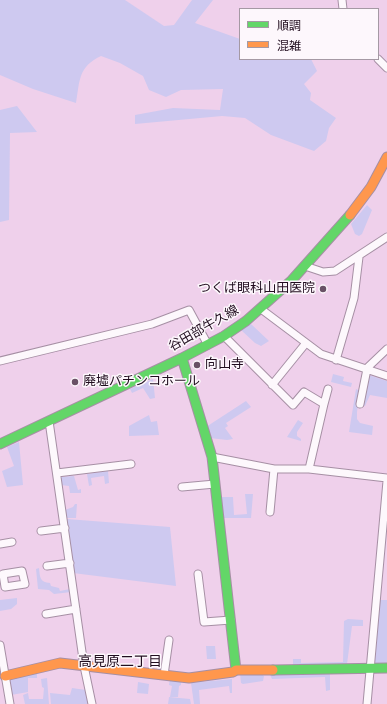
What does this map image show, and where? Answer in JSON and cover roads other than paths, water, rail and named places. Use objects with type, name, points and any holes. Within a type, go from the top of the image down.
[{"type":"street","points":[[379,60],[387,68]]},
{"type":"street","name":"谷田部牛久線","points":[[0,444],[208,345],[224,336],[261,309],[305,266],[363,200],[387,157]]},
{"type":"street","points":[[305,266],[323,272],[336,271],[387,237]]},
{"type":"street","points":[[336,360],[354,298],[359,257]]},
{"type":"street","points":[[261,309],[321,354],[387,376]]},
{"type":"street","points":[[0,361],[152,324],[188,310],[208,345]]},
{"type":"street","points":[[224,336],[293,405],[304,392],[324,404]]},
{"type":"street","points":[[272,385],[306,343]]},
{"type":"street","points":[[360,404],[367,369],[387,349]]},
{"type":"street","points":[[182,358],[212,457],[236,670]]},
{"type":"street","points":[[309,468],[328,389]]},
{"type":"street","points":[[50,421],[84,666],[92,704]]},
{"type":"street","points":[[212,457],[274,469],[309,468],[387,480],[367,704]]},
{"type":"street","points":[[57,473],[131,464]]},
{"type":"street","points":[[270,512],[274,469]]},
{"type":"street","points":[[182,487],[216,484]]},
{"type":"street","points":[[42,531],[65,528]]},
{"type":"street","points":[[0,544],[12,542]]},
{"type":"street","points":[[47,566],[70,563]]},
{"type":"street","points":[[198,574],[204,622],[231,620]]},
{"type":"street","points":[[46,614],[76,610]]},
{"type":"street","points":[[164,675],[169,640]]},
{"type":"street","points":[[0,645],[5,676],[3,688],[10,704]]},
{"type":"street","points":[[5,676],[60,664],[189,678],[236,670],[387,668]]},
{"type":"place","name":"つくば眼科山田医院","points":[[323,289]]},
{"type":"place","name":"向山寺","points":[[197,365]]},
{"type":"place","name":"廃墟パチンコホール","points":[[75,382]]},
{"type":"district","name":"高見原二丁目","points":[[120,662]]}]
